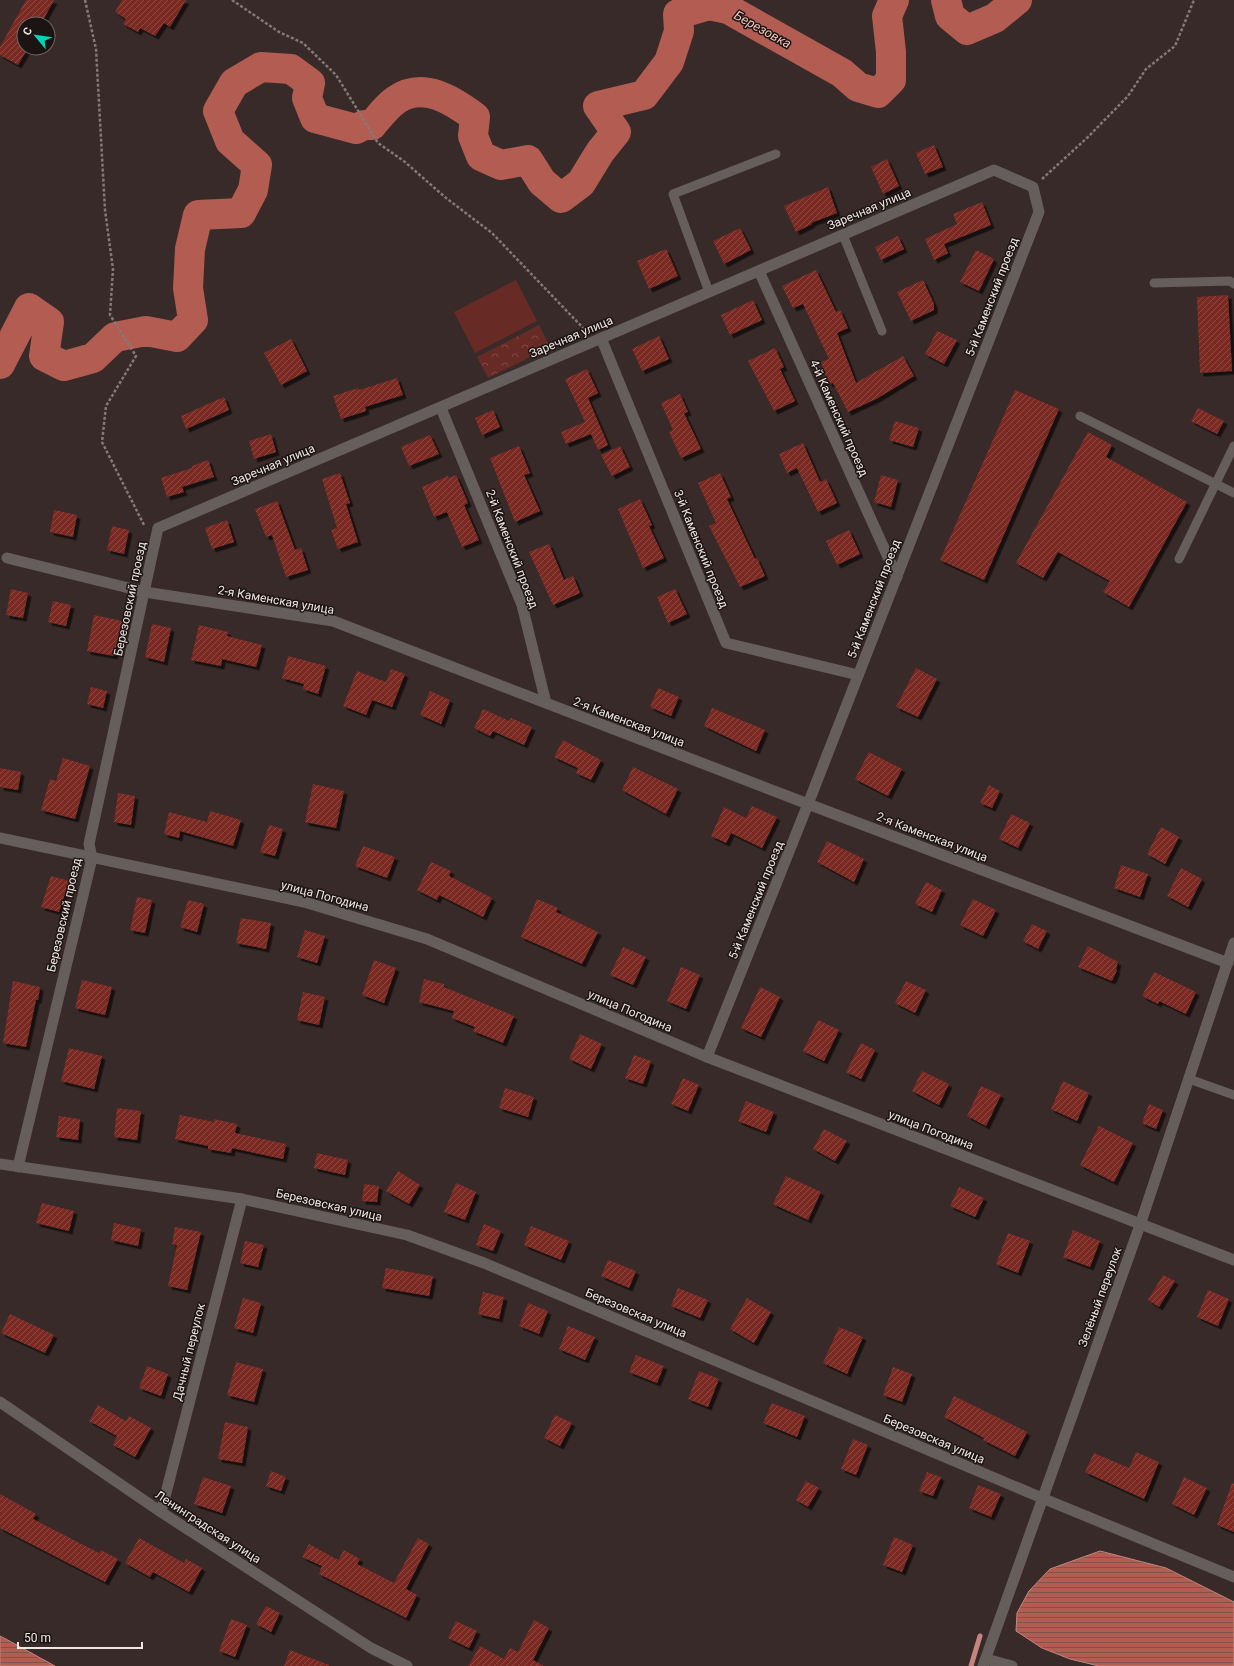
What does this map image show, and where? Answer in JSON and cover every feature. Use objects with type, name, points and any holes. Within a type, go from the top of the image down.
[{"type":"street","name":"Заречная улица","points":[[158,528],[994,170],[1033,187]]},
{"type":"street","name":"5-й Каменский проезд","points":[[707,1057],[808,804],[1039,212],[1033,187]]},
{"type":"street","name":"4-й Каменский проезд","points":[[759,271],[897,576]]},
{"type":"street","name":"3-й Каменский проезд","points":[[598,340],[726,643],[858,676]]},
{"type":"street","name":"2-й Каменский проезд","points":[[441,408],[522,605],[546,704]]},
{"type":"street","name":"Березовский проезд","points":[[18,1167],[92,858],[89,844],[158,528]]},
{"type":"street","name":"2-я Каменская улица","points":[[7,558],[145,592],[333,622],[1228,963]]},
{"type":"street","name":"улица Погодина","points":[[0,838],[304,902],[427,939],[707,1057],[1234,1260]]},
{"type":"street","name":"Зелёный переулок","points":[[1012,1666],[984,1662],[1140,1225],[1234,944]]},
{"type":"street","name":"Березовская улица","points":[[0,1164],[242,1199],[407,1236],[484,1263],[1234,1578]]},
{"type":"street","name":"Дачный переулок","points":[[161,1512],[242,1199]]},
{"type":"street","name":"Ленинградская улица","points":[[0,1402],[161,1512],[371,1648],[407,1666]]},
{"type":"lane","points":[[709,292],[672,194],[776,154]]},
{"type":"lane","points":[[842,235],[882,331]]},
{"type":"lane","points":[[1154,283],[1230,281],[1234,284]]},
{"type":"lane","points":[[1080,416],[1234,493]]},
{"type":"lane","points":[[1179,559],[1234,446]]},
{"type":"lane","points":[[1189,1079],[1234,1095]]},
{"type":"path","points":[[85,0],[96,49],[105,210],[113,269],[110,315],[136,356],[106,406],[102,442],[154,545]]},
{"type":"path","points":[[232,0],[280,32],[303,43],[336,75],[359,109],[373,137],[378,143],[405,162],[446,198],[492,233],[598,340]]},
{"type":"path","points":[[1033,187],[1088,137],[1128,96],[1146,69],[1175,46],[1194,0]]},
{"type":"green space","points":[[516,280],[537,321],[475,353],[454,312]]},
{"type":"green space","points":[[539,325],[550,347],[488,378],[477,357]]},
{"type":"shaded area","points":[[1100,1551],[1166,1568],[1234,1602],[1234,1666],[1099,1666],[1070,1659],[1042,1648],[1016,1631],[1017,1613],[1029,1591],[1050,1569]]},
{"type":"shaded area","points":[[0,1636],[4,1638],[55,1666],[0,1666]]},
{"type":"building","points":[[26,0],[54,0],[45,16],[17,16]]},
{"type":"building","points":[[122,0],[186,0],[170,27],[164,23],[155,36],[140,28],[138,32],[123,24],[126,19],[115,12]]},
{"type":"building","points":[[16,18],[16,56],[23,56],[18,65],[0,55],[0,47]]},
{"type":"building","points":[[934,145],[943,167],[925,174],[916,153]]},
{"type":"building","points":[[887,159],[899,186],[883,194],[871,167]]},
{"type":"building","points":[[828,187],[837,213],[811,223],[812,224],[796,232],[784,206]]},
{"type":"building","points":[[982,202],[991,225],[944,244],[948,253],[934,260],[925,239],[957,224],[953,214]]},
{"type":"building","points":[[740,228],[751,250],[724,264],[713,241]]},
{"type":"building","points":[[898,236],[904,249],[881,260],[875,247]]},
{"type":"building","points":[[666,249],[678,276],[649,289],[637,261]]},
{"type":"building","points":[[976,250],[994,259],[979,291],[960,282]]},
{"type":"building","points":[[816,270],[836,312],[840,310],[848,328],[837,333],[856,383],[903,356],[914,376],[878,398],[848,412],[833,383],[829,384],[821,362],[829,359],[803,304],[793,308],[782,286]]},
{"type":"building","points":[[923,280],[934,304],[934,310],[911,321],[897,292]]},
{"type":"building","points":[[1228,295],[1232,371],[1200,373],[1197,297]]},
{"type":"building","points":[[753,300],[762,320],[730,335],[721,315]]},
{"type":"building","points":[[937,331],[957,340],[944,364],[925,354]]},
{"type":"building","points":[[659,336],[669,359],[642,371],[632,349]]},
{"type":"building","points":[[291,339],[307,371],[281,385],[264,353]]},
{"type":"building","points":[[775,348],[784,367],[780,369],[795,401],[774,411],[748,361]]},
{"type":"building","points":[[587,369],[598,393],[588,398],[608,445],[598,450],[591,434],[566,444],[561,432],[585,422],[565,379]]},
{"type":"building","points":[[397,378],[403,395],[365,407],[366,411],[341,419],[333,396],[358,388],[359,390]]},
{"type":"building","points":[[1015,390],[1059,409],[984,580],[940,560]]},
{"type":"building","points":[[680,394],[688,412],[684,413],[701,449],[681,458],[669,432],[673,430],[661,403]]},
{"type":"building","points":[[224,397],[229,410],[186,429],[181,416]]},
{"type":"building","points":[[1198,408],[1224,421],[1217,434],[1191,421]]},
{"type":"building","points":[[493,410],[500,427],[482,435],[475,418]]},
{"type":"building","points":[[895,421],[919,428],[913,447],[889,440]]},
{"type":"building","points":[[1088,432],[1112,445],[1106,457],[1187,502],[1129,607],[1103,592],[1110,581],[1058,552],[1043,578],[1016,563]]},
{"type":"building","points":[[271,434],[276,452],[254,459],[249,441]]},
{"type":"building","points":[[430,435],[439,454],[409,466],[401,447]]},
{"type":"building","points":[[803,443],[820,482],[826,479],[837,503],[818,512],[797,468],[787,473],[779,454]]},
{"type":"building","points":[[519,446],[530,473],[524,475],[540,511],[515,522],[490,458]]},
{"type":"building","points":[[620,446],[630,467],[612,476],[601,455]]},
{"type":"building","points":[[208,460],[214,477],[182,487],[184,492],[167,497],[161,478],[192,468],[192,466]]},
{"type":"building","points":[[340,473],[350,503],[346,504],[358,542],[338,549],[331,530],[337,528],[322,479]]},
{"type":"building","points":[[720,473],[731,497],[727,499],[755,559],[757,558],[765,576],[740,587],[709,526],[716,523],[698,483]]},
{"type":"building","points":[[456,475],[468,503],[464,505],[479,540],[462,547],[447,512],[434,517],[422,487],[448,476],[449,478]]},
{"type":"building","points":[[881,475],[898,480],[891,507],[874,502]]},
{"type":"building","points":[[640,499],[652,525],[649,526],[664,558],[643,568],[618,509]]},
{"type":"building","points":[[277,501],[295,550],[301,548],[308,570],[286,577],[272,535],[266,537],[255,509]]},
{"type":"building","points":[[54,510],[77,515],[73,537],[50,532]]},
{"type":"building","points":[[227,520],[234,542],[212,549],[205,528]]},
{"type":"building","points":[[112,526],[129,530],[124,554],[107,550]]},
{"type":"building","points":[[849,530],[860,554],[837,565],[826,541]]},
{"type":"building","points":[[549,544],[564,580],[573,576],[580,593],[553,605],[529,552]]},
{"type":"building","points":[[11,589],[28,593],[23,618],[6,615]]},
{"type":"building","points":[[675,589],[687,614],[668,623],[657,597]]},
{"type":"building","points":[[53,601],[71,605],[66,626],[48,622]]},
{"type":"building","points":[[94,615],[122,621],[114,656],[87,651]]},
{"type":"building","points":[[152,624],[171,628],[164,662],[145,657]]},
{"type":"building","points":[[199,625],[228,632],[227,636],[262,645],[256,667],[222,659],[221,666],[191,660]]},
{"type":"building","points":[[288,656],[326,666],[318,694],[303,689],[304,684],[282,678]]},
{"type":"building","points":[[916,668],[937,679],[918,717],[896,707]]},
{"type":"building","points":[[391,669],[405,674],[392,707],[372,700],[366,715],[343,706],[357,671],[386,682]]},
{"type":"building","points":[[91,687],[107,691],[103,708],[87,704]]},
{"type":"building","points":[[658,688],[679,697],[671,716],[650,707]]},
{"type":"building","points":[[430,691],[450,700],[441,724],[420,715]]},
{"type":"building","points":[[712,708],[765,730],[756,751],[704,726]]},
{"type":"building","points":[[483,709],[509,721],[511,718],[532,727],[524,745],[493,731],[490,736],[474,728]]},
{"type":"building","points":[[563,740],[601,760],[591,780],[576,773],[578,768],[554,757]]},
{"type":"building","points":[[869,752],[902,769],[888,796],[855,779]]},
{"type":"building","points":[[63,758],[90,766],[75,819],[41,810],[50,779],[56,781]]},
{"type":"building","points":[[633,767],[678,789],[666,814],[622,790]]},
{"type":"building","points":[[0,768],[21,772],[18,790],[0,787]]},
{"type":"building","points":[[313,784],[344,791],[336,828],[305,822]]},
{"type":"building","points":[[989,785],[1000,791],[992,808],[980,803]]},
{"type":"building","points":[[118,793],[135,796],[131,825],[114,822]]},
{"type":"building","points":[[752,806],[777,817],[762,848],[731,833],[726,843],[711,836],[724,807],[746,818]]},
{"type":"building","points":[[210,811],[241,820],[233,846],[180,831],[179,838],[164,834],[169,812],[207,822]]},
{"type":"building","points":[[1011,814],[1030,823],[1018,848],[999,839]]},
{"type":"building","points":[[269,825],[283,829],[275,856],[260,852]]},
{"type":"building","points":[[1161,827],[1179,837],[1165,864],[1147,854]]},
{"type":"building","points":[[827,841],[864,859],[854,882],[817,862]]},
{"type":"building","points":[[363,846],[395,857],[387,878],[355,866]]},
{"type":"building","points":[[431,862],[451,871],[449,876],[492,898],[483,917],[439,895],[437,900],[417,890]]},
{"type":"building","points":[[1121,865],[1148,874],[1140,897],[1114,888]]},
{"type":"building","points":[[1181,868],[1202,879],[1188,907],[1167,896]]},
{"type":"building","points":[[51,876],[69,881],[59,912],[41,907]]},
{"type":"building","points":[[926,882],[942,890],[932,912],[915,904]]},
{"type":"building","points":[[137,897],[152,900],[145,933],[130,930]]},
{"type":"building","points":[[537,899],[558,908],[556,912],[598,932],[582,964],[521,937]]},
{"type":"building","points":[[973,899],[996,910],[983,936],[960,925]]},
{"type":"building","points":[[188,900],[204,904],[197,932],[180,927]]},
{"type":"building","points":[[241,918],[271,923],[266,949],[236,943]]},
{"type":"building","points":[[1032,924],[1047,931],[1038,949],[1023,941]]},
{"type":"building","points":[[305,930],[325,936],[317,963],[297,957]]},
{"type":"building","points":[[1088,946],[1118,962],[1117,970],[1112,981],[1078,967]]},
{"type":"building","points":[[623,947],[646,957],[633,985],[610,975]]},
{"type":"building","points":[[374,960],[396,968],[384,1003],[362,995]]},
{"type":"building","points":[[681,967],[700,975],[686,1009],[667,1001]]},
{"type":"building","points":[[1154,972],[1196,992],[1186,1014],[1159,1001],[1158,1004],[1142,996]]},
{"type":"building","points":[[424,979],[444,984],[444,987],[514,1016],[503,1043],[473,1031],[475,1027],[452,1018],[454,1011],[419,1002]]},
{"type":"building","points":[[82,980],[112,987],[105,1015],[75,1008]]},
{"type":"building","points":[[13,981],[40,987],[26,1047],[3,1043]]},
{"type":"building","points":[[906,981],[926,990],[915,1013],[895,1003]]},
{"type":"building","points":[[760,987],[780,997],[761,1037],[741,1028]]},
{"type":"building","points":[[303,992],[325,997],[319,1025],[297,1020]]},
{"type":"building","points":[[818,1020],[839,1030],[824,1061],[803,1051]]},
{"type":"building","points":[[580,1034],[602,1044],[591,1069],[569,1059]]},
{"type":"building","points":[[861,1043],[875,1050],[861,1079],[846,1072]]},
{"type":"building","points":[[69,1048],[102,1056],[94,1089],[61,1081]]},
{"type":"building","points":[[634,1055],[651,1061],[643,1084],[625,1078]]},
{"type":"building","points":[[922,1071],[949,1084],[939,1105],[912,1091]]},
{"type":"building","points":[[683,1078],[699,1085],[688,1111],[671,1104]]},
{"type":"building","points":[[1063,1081],[1089,1093],[1077,1121],[1051,1109]]},
{"type":"building","points":[[981,1086],[1001,1095],[986,1126],[967,1116]]},
{"type":"building","points":[[505,1088],[534,1097],[528,1117],[499,1108]]},
{"type":"building","points":[[746,1101],[774,1112],[766,1132],[738,1121]]},
{"type":"building","points":[[1149,1104],[1163,1110],[1156,1129],[1142,1123]]},
{"type":"building","points":[[117,1108],[141,1111],[137,1140],[114,1137]]},
{"type":"building","points":[[180,1115],[214,1122],[214,1119],[237,1124],[235,1133],[286,1144],[283,1159],[232,1148],[231,1153],[208,1149],[208,1146],[175,1139]]},
{"type":"building","points":[[59,1116],[80,1119],[78,1140],[56,1137]]},
{"type":"building","points":[[1099,1126],[1133,1143],[1114,1182],[1080,1165]]},
{"type":"building","points":[[824,1129],[847,1141],[835,1161],[813,1149]]},
{"type":"building","points":[[317,1153],[348,1160],[345,1175],[314,1168]]},
{"type":"building","points":[[398,1171],[420,1185],[409,1204],[386,1191]]},
{"type":"building","points":[[786,1176],[821,1192],[808,1220],[773,1204]]},
{"type":"building","points":[[456,1183],[476,1192],[465,1220],[444,1212]]},
{"type":"building","points":[[364,1184],[379,1186],[377,1202],[362,1201]]},
{"type":"building","points":[[959,1187],[984,1198],[975,1217],[950,1206]]},
{"type":"building","points":[[42,1203],[74,1211],[69,1231],[36,1223]]},
{"type":"building","points":[[114,1223],[141,1229],[138,1246],[111,1240]]},
{"type":"building","points":[[484,1224],[501,1231],[493,1251],[476,1245]]},
{"type":"building","points":[[531,1226],[569,1241],[561,1260],[524,1245]]},
{"type":"building","points":[[175,1227],[201,1232],[187,1290],[168,1286],[177,1245],[172,1244]]},
{"type":"building","points":[[1073,1230],[1100,1241],[1090,1267],[1063,1257]]},
{"type":"building","points":[[1008,1233],[1030,1241],[1018,1273],[996,1264]]},
{"type":"building","points":[[245,1241],[264,1245],[258,1267],[240,1263]]},
{"type":"building","points":[[608,1260],[636,1271],[629,1288],[601,1276]]},
{"type":"building","points":[[386,1268],[433,1276],[429,1296],[382,1288]]},
{"type":"building","points":[[1163,1275],[1175,1281],[1159,1307],[1148,1300]]},
{"type":"building","points":[[678,1288],[708,1300],[700,1318],[671,1306]]},
{"type":"building","points":[[1208,1290],[1229,1299],[1218,1326],[1197,1317]]},
{"type":"building","points":[[483,1292],[504,1297],[499,1319],[478,1314]]},
{"type":"building","points":[[243,1298],[261,1303],[253,1333],[234,1328]]},
{"type":"building","points":[[747,1298],[771,1312],[754,1343],[730,1329]]},
{"type":"building","points":[[528,1303],[548,1311],[539,1334],[519,1326]]},
{"type":"building","points":[[10,1314],[54,1335],[45,1353],[1,1333]]},
{"type":"building","points":[[568,1326],[595,1337],[585,1360],[559,1349]]},
{"type":"building","points":[[839,1327],[863,1337],[847,1374],[823,1363]]},
{"type":"building","points":[[636,1355],[664,1366],[657,1383],[629,1372]]},
{"type":"building","points":[[236,1362],[263,1369],[254,1402],[227,1395]]},
{"type":"building","points":[[147,1366],[168,1374],[161,1396],[139,1388]]},
{"type":"building","points":[[893,1367],[912,1374],[902,1402],[883,1395]]},
{"type":"building","points":[[699,1371],[719,1379],[708,1407],[688,1399]]},
{"type":"building","points":[[954,1396],[1027,1432],[1015,1456],[983,1440],[984,1438],[944,1417]]},
{"type":"building","points":[[772,1403],[805,1416],[797,1437],[763,1423]]},
{"type":"building","points":[[98,1405],[126,1421],[129,1416],[151,1428],[135,1457],[113,1445],[117,1436],[89,1421]]},
{"type":"building","points":[[555,1415],[572,1423],[560,1446],[544,1438]]},
{"type":"building","points":[[225,1422],[248,1427],[242,1463],[218,1459]]},
{"type":"building","points":[[853,1439],[868,1445],[856,1475],[841,1469]]},
{"type":"building","points":[[1136,1452],[1159,1462],[1144,1499],[1085,1472],[1094,1453],[1129,1468]]},
{"type":"building","points":[[271,1471],[286,1477],[281,1491],[266,1486]]},
{"type":"building","points":[[927,1472],[941,1477],[933,1496],[919,1491]]},
{"type":"building","points":[[203,1477],[231,1486],[222,1513],[194,1504]]},
{"type":"building","points":[[1184,1477],[1207,1488],[1194,1515],[1172,1504]]},
{"type":"building","points":[[806,1481],[819,1488],[808,1507],[796,1500]]},
{"type":"building","points":[[1232,1483],[1234,1483],[1234,1532],[1217,1525]]},
{"type":"building","points":[[978,1485],[1001,1494],[991,1517],[969,1508]]},
{"type":"building","points":[[0,1494],[36,1514],[33,1519],[99,1553],[101,1550],[118,1559],[105,1582],[0,1528]]},
{"type":"building","points":[[894,1537],[913,1545],[902,1572],[883,1565]]},
{"type":"building","points":[[139,1538],[184,1563],[186,1559],[202,1568],[189,1592],[153,1572],[150,1577],[125,1563]]},
{"type":"building","points":[[418,1538],[429,1544],[406,1589],[417,1595],[406,1618],[319,1574],[322,1566],[302,1557],[309,1544],[338,1560],[344,1550],[360,1559],[357,1564],[394,1583]]},
{"type":"building","points":[[266,1606],[280,1613],[271,1632],[256,1624]]},
{"type":"building","points":[[231,1619],[247,1625],[235,1657],[219,1651]]},
{"type":"building","points":[[534,1620],[549,1628],[533,1660],[544,1666],[468,1666],[480,1646],[504,1659],[510,1648],[518,1652]]},
{"type":"building","points":[[456,1621],[477,1631],[469,1648],[448,1638]]},
{"type":"building","points":[[290,1650],[329,1665],[329,1666],[284,1666]]},
{"type":"waterway","name":"Березовка","points":[[0,364],[29,308],[49,322],[44,356],[64,366],[93,358],[115,337],[146,331],[177,337],[193,320],[188,288],[190,249],[198,215],[241,213],[253,190],[257,165],[230,141],[218,111],[234,83],[261,67],[291,69],[310,83],[307,98],[315,118],[356,129],[364,125],[372,125],[389,105],[406,95],[416,92],[427,93],[447,99],[457,104],[475,117],[473,136],[481,156],[501,165],[528,160],[542,182],[561,198],[581,183],[600,152],[616,132],[598,106],[644,95],[669,62],[679,31],[678,14],[709,5],[728,9],[842,73],[858,87],[878,93],[891,80],[891,52],[887,16],[894,0]]},
{"type":"waterway","name":"Березовка","points":[[946,0],[950,16],[967,30],[995,18],[1017,0]]},
{"type":"waterway","points":[[971,1666],[980,1636]]}]
